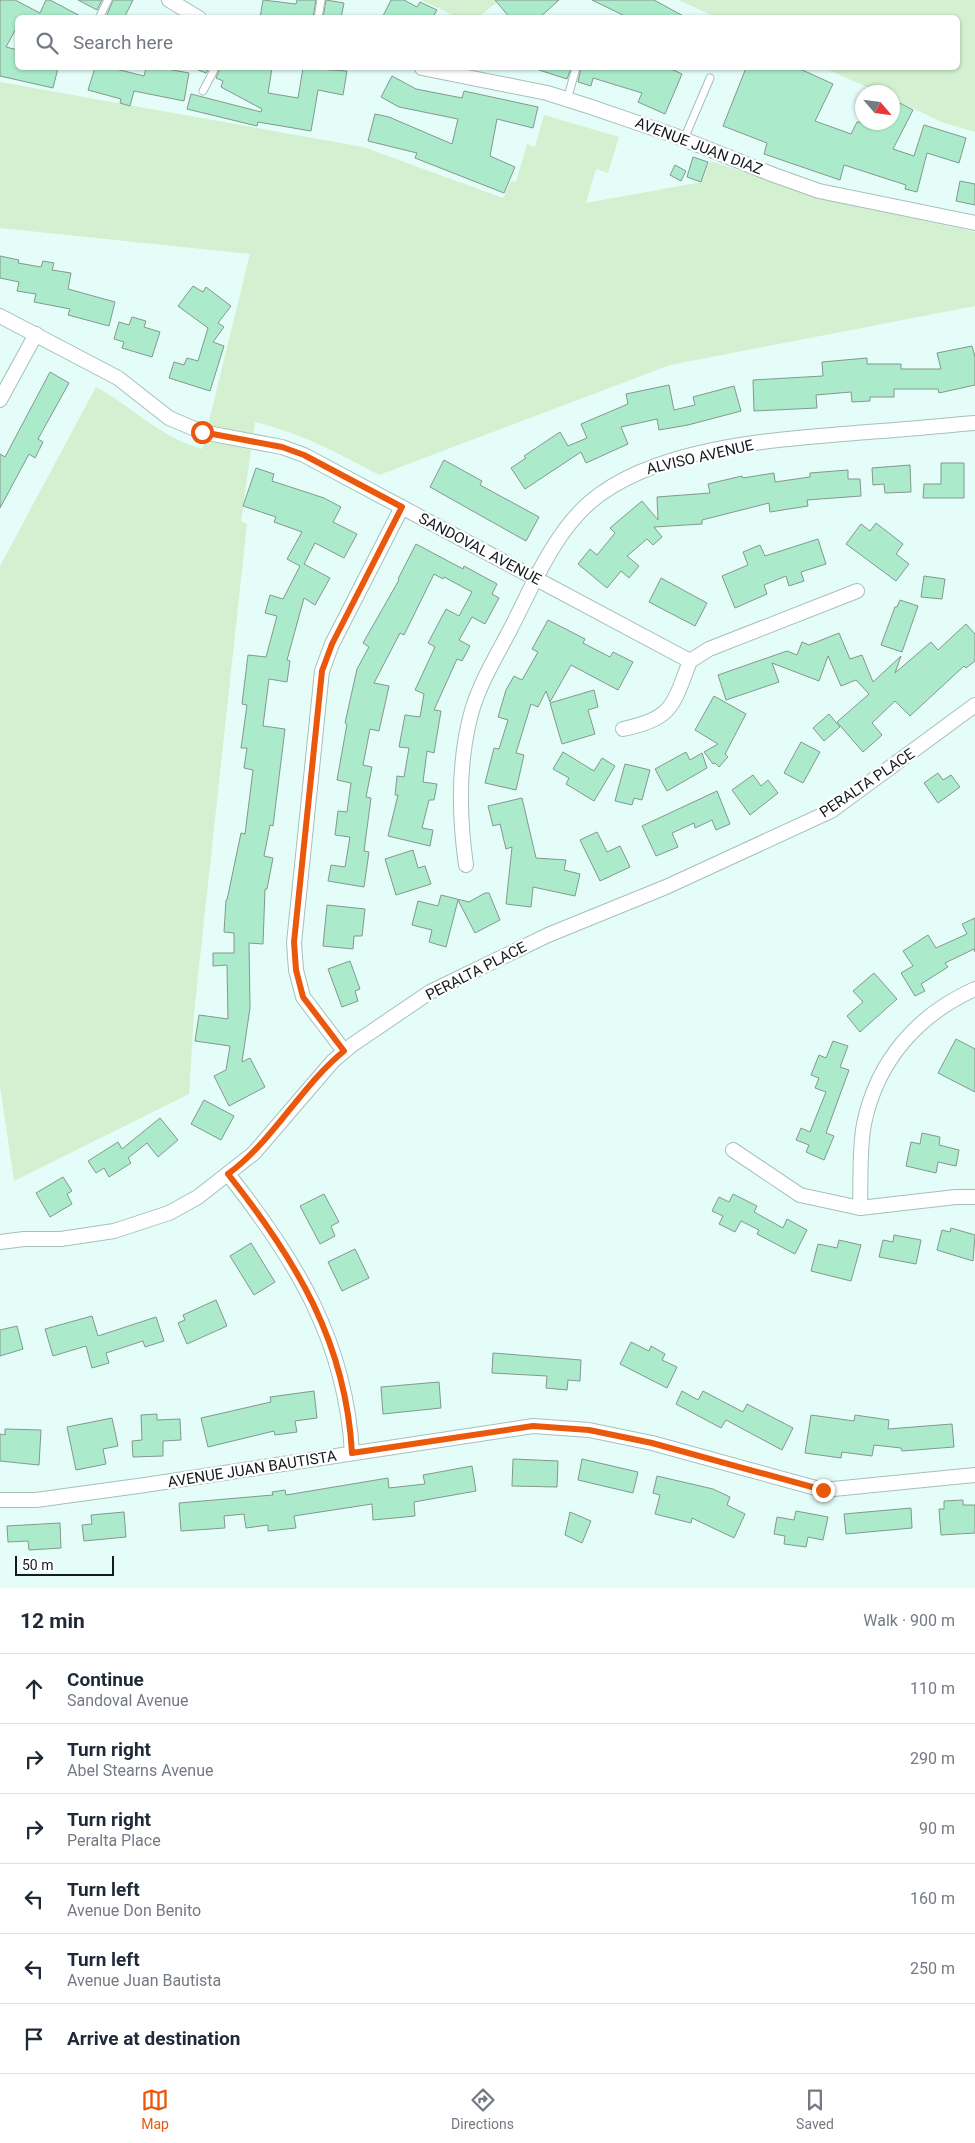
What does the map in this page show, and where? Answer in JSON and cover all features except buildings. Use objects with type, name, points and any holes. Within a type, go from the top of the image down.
[{"type":"street","points":[[177,2],[195,15]]},
{"type":"street","name":"AVENUE JUAN DIAZ","points":[[434,70],[568,100],[684,139],[774,176],[819,191],[975,223]]},
{"type":"street","name":"SANDOVAL AVENUE","points":[[0,316],[118,378],[169,418],[202,432],[282,447],[304,455],[690,661]]},
{"type":"street","points":[[0,400],[36,334]]},
{"type":"street","name":"ALVISO AVENUE","points":[[466,865],[460,821],[462,777],[471,714],[481,687],[537,579],[564,532],[575,518],[606,490],[642,470],[704,453],[781,440],[975,423]]},
{"type":"street","points":[[344,1051],[303,997],[296,970],[294,942],[315,727],[322,671],[332,644],[402,507]]},
{"type":"street","points":[[623,729],[646,724],[666,712],[690,661],[709,650],[857,591]]},
{"type":"street","name":"PERALTA PLACE","points":[[0,1242],[24,1238],[61,1239],[114,1231],[169,1213],[198,1197],[264,1143],[302,1095],[344,1051],[430,992],[548,935],[666,887],[830,811],[975,705]]},
{"type":"street","points":[[860,1208],[864,1125],[877,1084],[901,1042],[932,1013],[975,989]]},
{"type":"street","points":[[733,1150],[800,1195],[860,1208],[956,1197],[975,1197]]},
{"type":"street","points":[[228,1174],[269,1227],[294,1264],[325,1328],[342,1379],[348,1406],[352,1453]]},
{"type":"street","name":"AVENUE JUAN BAUTISTA","points":[[0,1500],[36,1500],[88,1493],[533,1426],[589,1430],[652,1443],[823,1490],[975,1474]]},
{"type":"lane","points":[[101,15],[108,0]]},
{"type":"lane","points":[[318,15],[321,0]]},
{"type":"lane","points":[[203,91],[214,70]]},
{"type":"lane","points":[[568,100],[576,70]]},
{"type":"lane","points":[[684,139],[710,78]]},
{"type":"green space","points":[[421,0],[500,0],[481,15],[453,15]]},
{"type":"green space","points":[[678,0],[975,0],[975,132],[944,123],[900,102],[900,85],[862,85],[828,70],[960,70],[960,15],[712,15]]},
{"type":"green space","points":[[0,82],[363,147],[503,198],[511,181],[516,182],[527,144],[535,147],[544,115],[619,137],[608,173],[596,169],[586,203],[702,182],[710,161],[818,197],[975,232],[975,306],[670,365],[379,475],[334,451],[304,438],[255,422],[241,521],[247,524],[194,1013],[189,1094],[14,1181],[0,1086],[0,566],[96,387],[172,437],[202,449],[250,254],[0,228]]},
{"type":"route","points":[[202,432],[282,447],[304,455],[402,507],[332,644],[322,671],[315,727],[294,942],[296,970],[303,997],[344,1051],[302,1095],[264,1143],[242,1165],[228,1174],[269,1227],[294,1264],[325,1328],[342,1379],[348,1406],[352,1453],[387,1446],[533,1426],[589,1430],[652,1443],[823,1490]]}]
